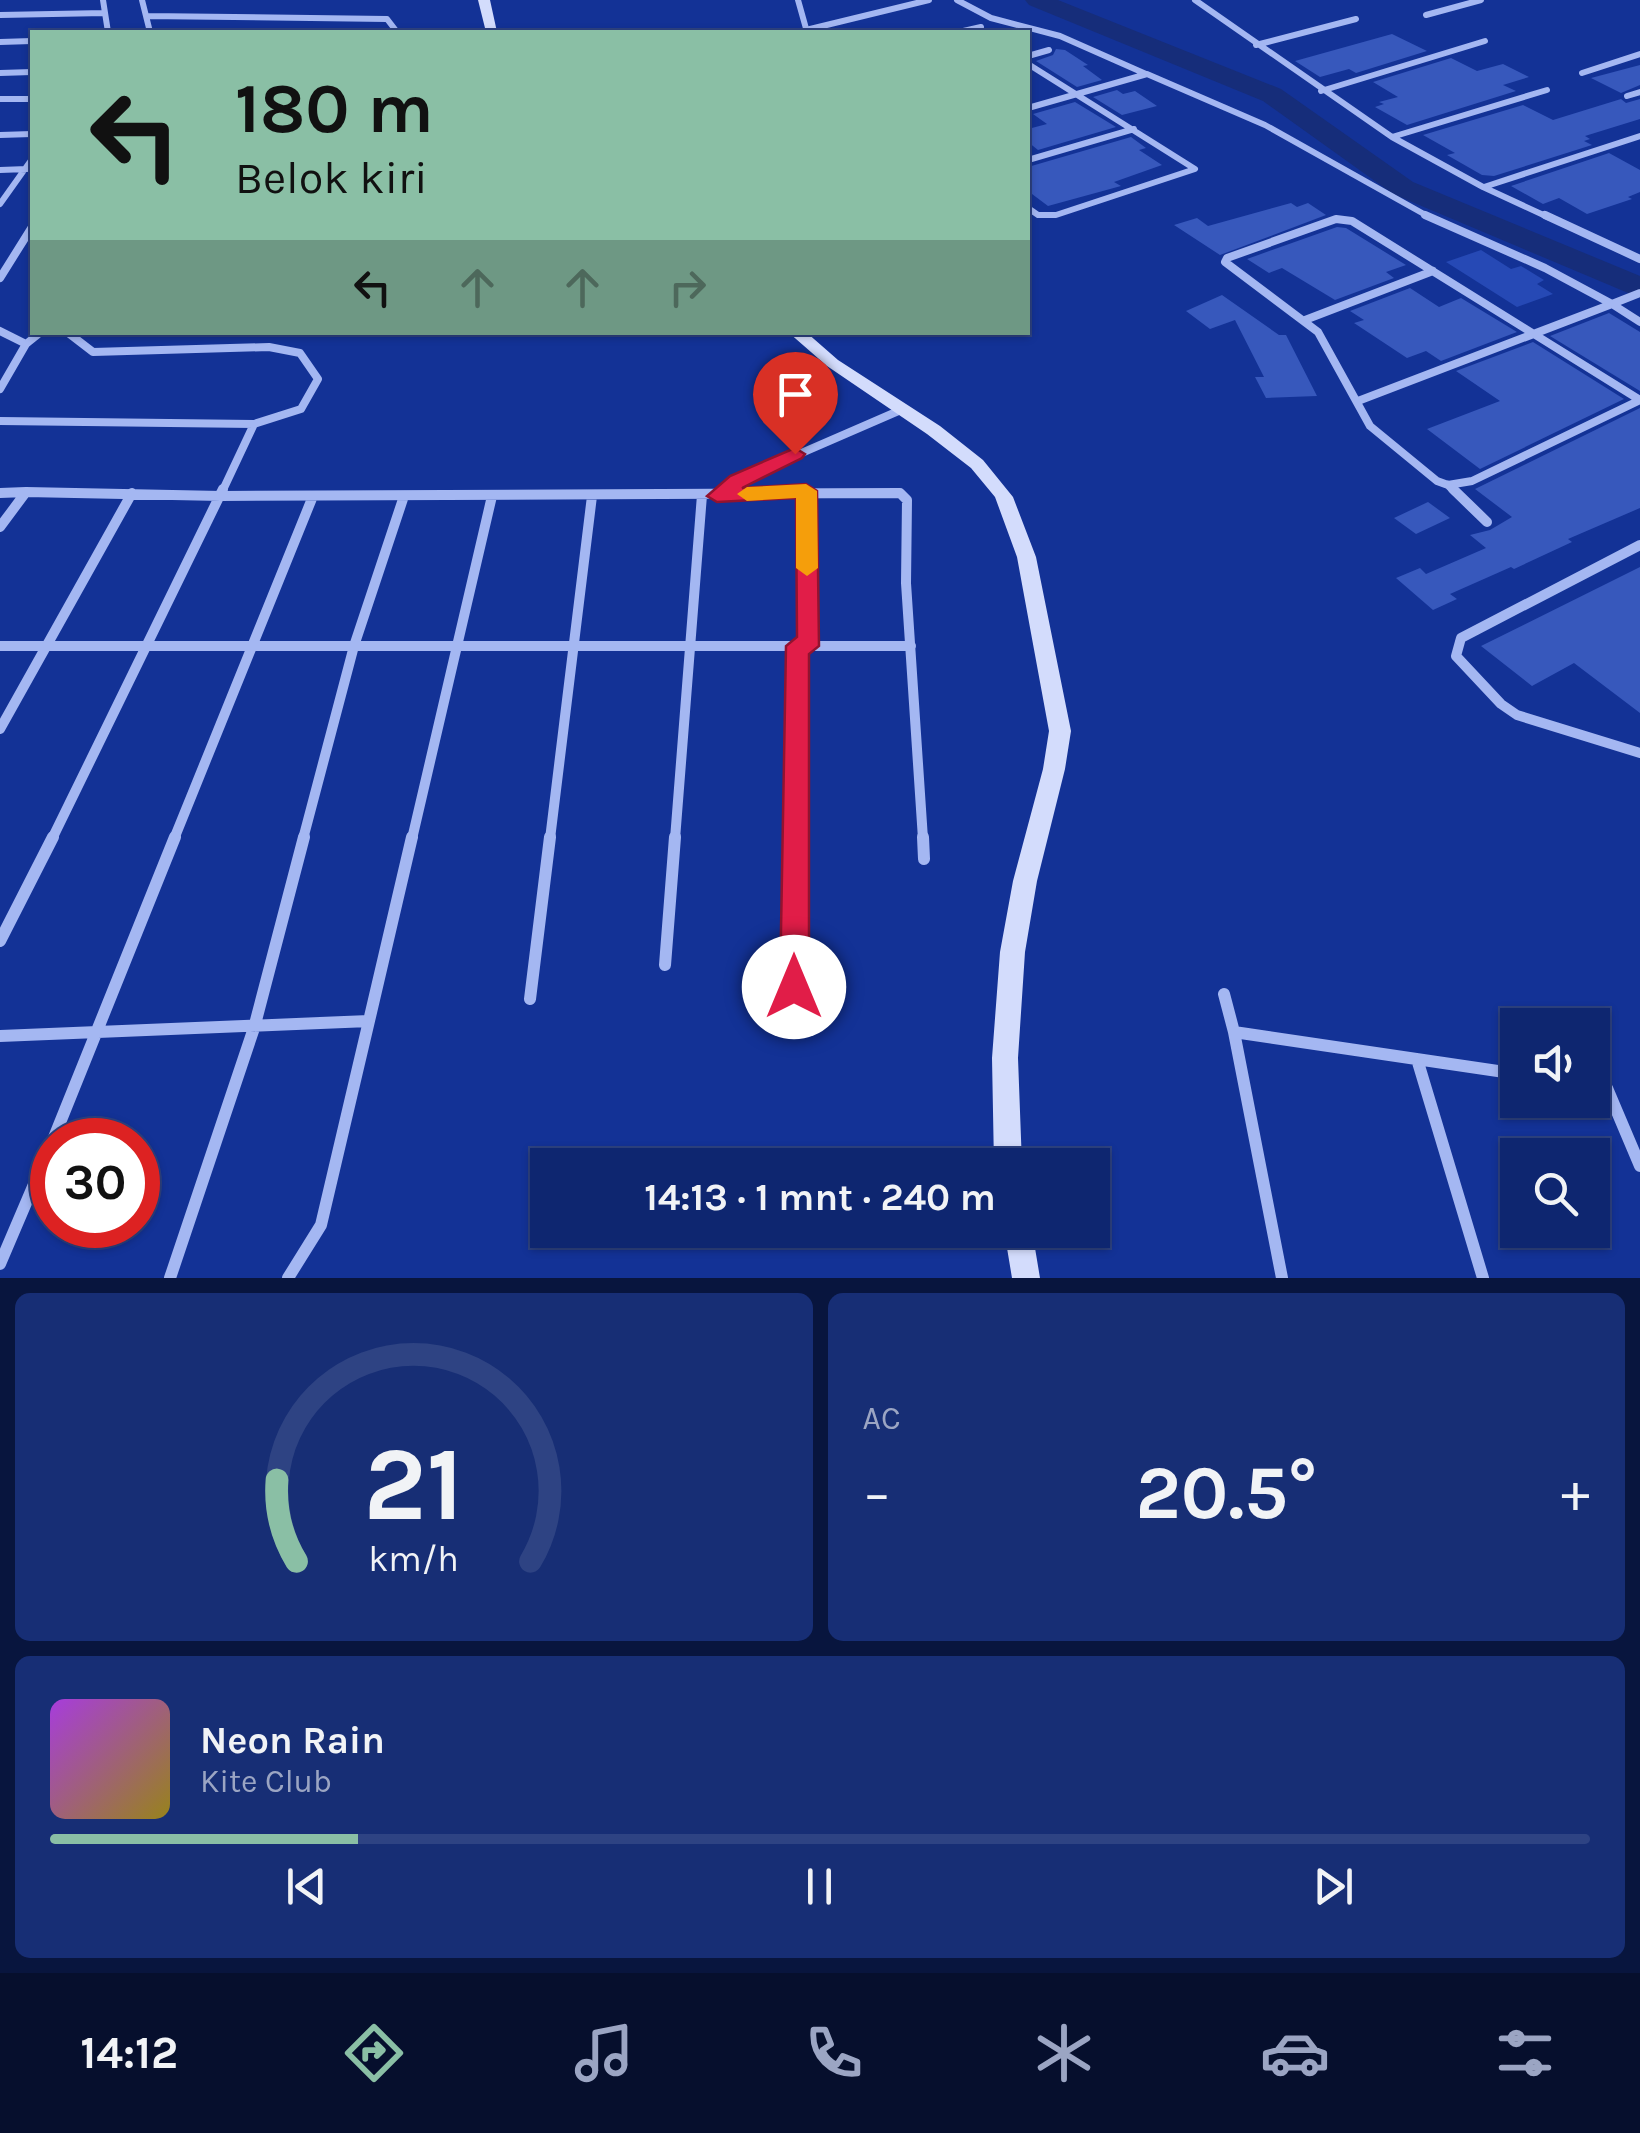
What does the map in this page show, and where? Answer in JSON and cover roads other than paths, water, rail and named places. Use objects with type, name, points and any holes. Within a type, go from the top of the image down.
[{"type":"main road","points":[[484,0],[492,30]]},
{"type":"main road","points":[[799,335],[833,364],[902,408],[986,472],[1008,504],[1028,569],[1060,731],[1058,756],[1024,881],[1005,1004],[1008,1148]]},
{"type":"main road","points":[[1021,1248],[1026,1278]]},
{"type":"street","points":[[104,0],[108,30]]},
{"type":"street","points":[[142,0],[150,30]]},
{"type":"street","points":[[798,0],[807,30]]},
{"type":"street","points":[[811,30],[929,0]]},
{"type":"street","points":[[957,0],[992,18],[1060,36],[1198,92],[1265,125],[1410,208],[1545,268],[1640,322]]},
{"type":"street","points":[[1196,0],[1392,137],[1484,187],[1640,259]]},
{"type":"street","points":[[1426,15],[1481,0]]},
{"type":"street","points":[[0,15],[105,13]]},
{"type":"street","points":[[146,16],[387,19],[395,30]]},
{"type":"street","points":[[1256,45],[1356,18]]},
{"type":"street","points":[[968,30],[981,27]]},
{"type":"street","points":[[1321,90],[1485,41]]},
{"type":"street","points":[[0,42],[30,42]]},
{"type":"street","points":[[1030,59],[1049,50]]},
{"type":"street","points":[[1582,73],[1640,54]]},
{"type":"street","points":[[1030,61],[1195,169],[1056,215],[1038,215],[1030,209]]},
{"type":"street","points":[[0,73],[30,72]]},
{"type":"street","points":[[1030,107],[1147,74]]},
{"type":"street","points":[[1392,137],[1547,90]]},
{"type":"street","points":[[1627,96],[1640,92]]},
{"type":"street","points":[[0,99],[30,99]]},
{"type":"street","points":[[1030,159],[1134,129]]},
{"type":"street","points":[[0,135],[30,134]]},
{"type":"street","points":[[1484,187],[1640,136]]},
{"type":"street","points":[[0,170],[29,169]]},
{"type":"street","points":[[0,204],[29,169]]},
{"type":"street","points":[[1448,485],[1472,481],[1640,400],[1536,332],[1344,219],[1227,258],[1227,266],[1318,332],[1378,434],[1413,464],[1448,485],[1487,522]]},
{"type":"street","points":[[0,278],[30,231]]},
{"type":"street","points":[[1305,320],[1432,271]]},
{"type":"street","points":[[1358,401],[1640,293]]},
{"type":"street","points":[[0,331],[26,344]]},
{"type":"street","points":[[0,390],[26,344],[37,335]]},
{"type":"street","points":[[0,421],[254,424],[301,409],[318,378],[300,353],[269,347],[93,352],[71,335]]},
{"type":"street","points":[[717,496],[737,481],[902,408]]},
{"type":"street","points":[[0,941],[150,644],[254,424]]},
{"type":"street","points":[[794,987],[806,491]]},
{"type":"street","points":[[0,527],[26,492]]},
{"type":"street","points":[[0,493],[900,493],[907,500],[906,583],[924,860]]},
{"type":"street","points":[[0,729],[132,493]]},
{"type":"street","points":[[63,1118],[314,496]]},
{"type":"street","points":[[170,1278],[254,1028],[354,646],[404,496]]},
{"type":"street","points":[[288,1278],[321,1225],[460,646],[492,496]]},
{"type":"street","points":[[530,999],[592,496]]},
{"type":"street","points":[[666,964],[702,496]]},
{"type":"street","points":[[1640,545],[1461,638],[1456,646],[1456,656],[1501,704],[1517,715],[1640,752]]},
{"type":"street","points":[[0,646],[911,646]]},
{"type":"street","points":[[1224,994],[1282,1278]]},
{"type":"street","points":[[0,1036],[369,1021]]},
{"type":"street","points":[[1234,1032],[1500,1071]]},
{"type":"street","points":[[1417,1058],[1483,1278]]},
{"type":"street","points":[[1610,1095],[1640,1166]]},
{"type":"street","points":[[0,1264],[30,1194]]},
{"type":"waterway","points":[[1037,0],[1272,95],[1403,188],[1640,288]]}]
